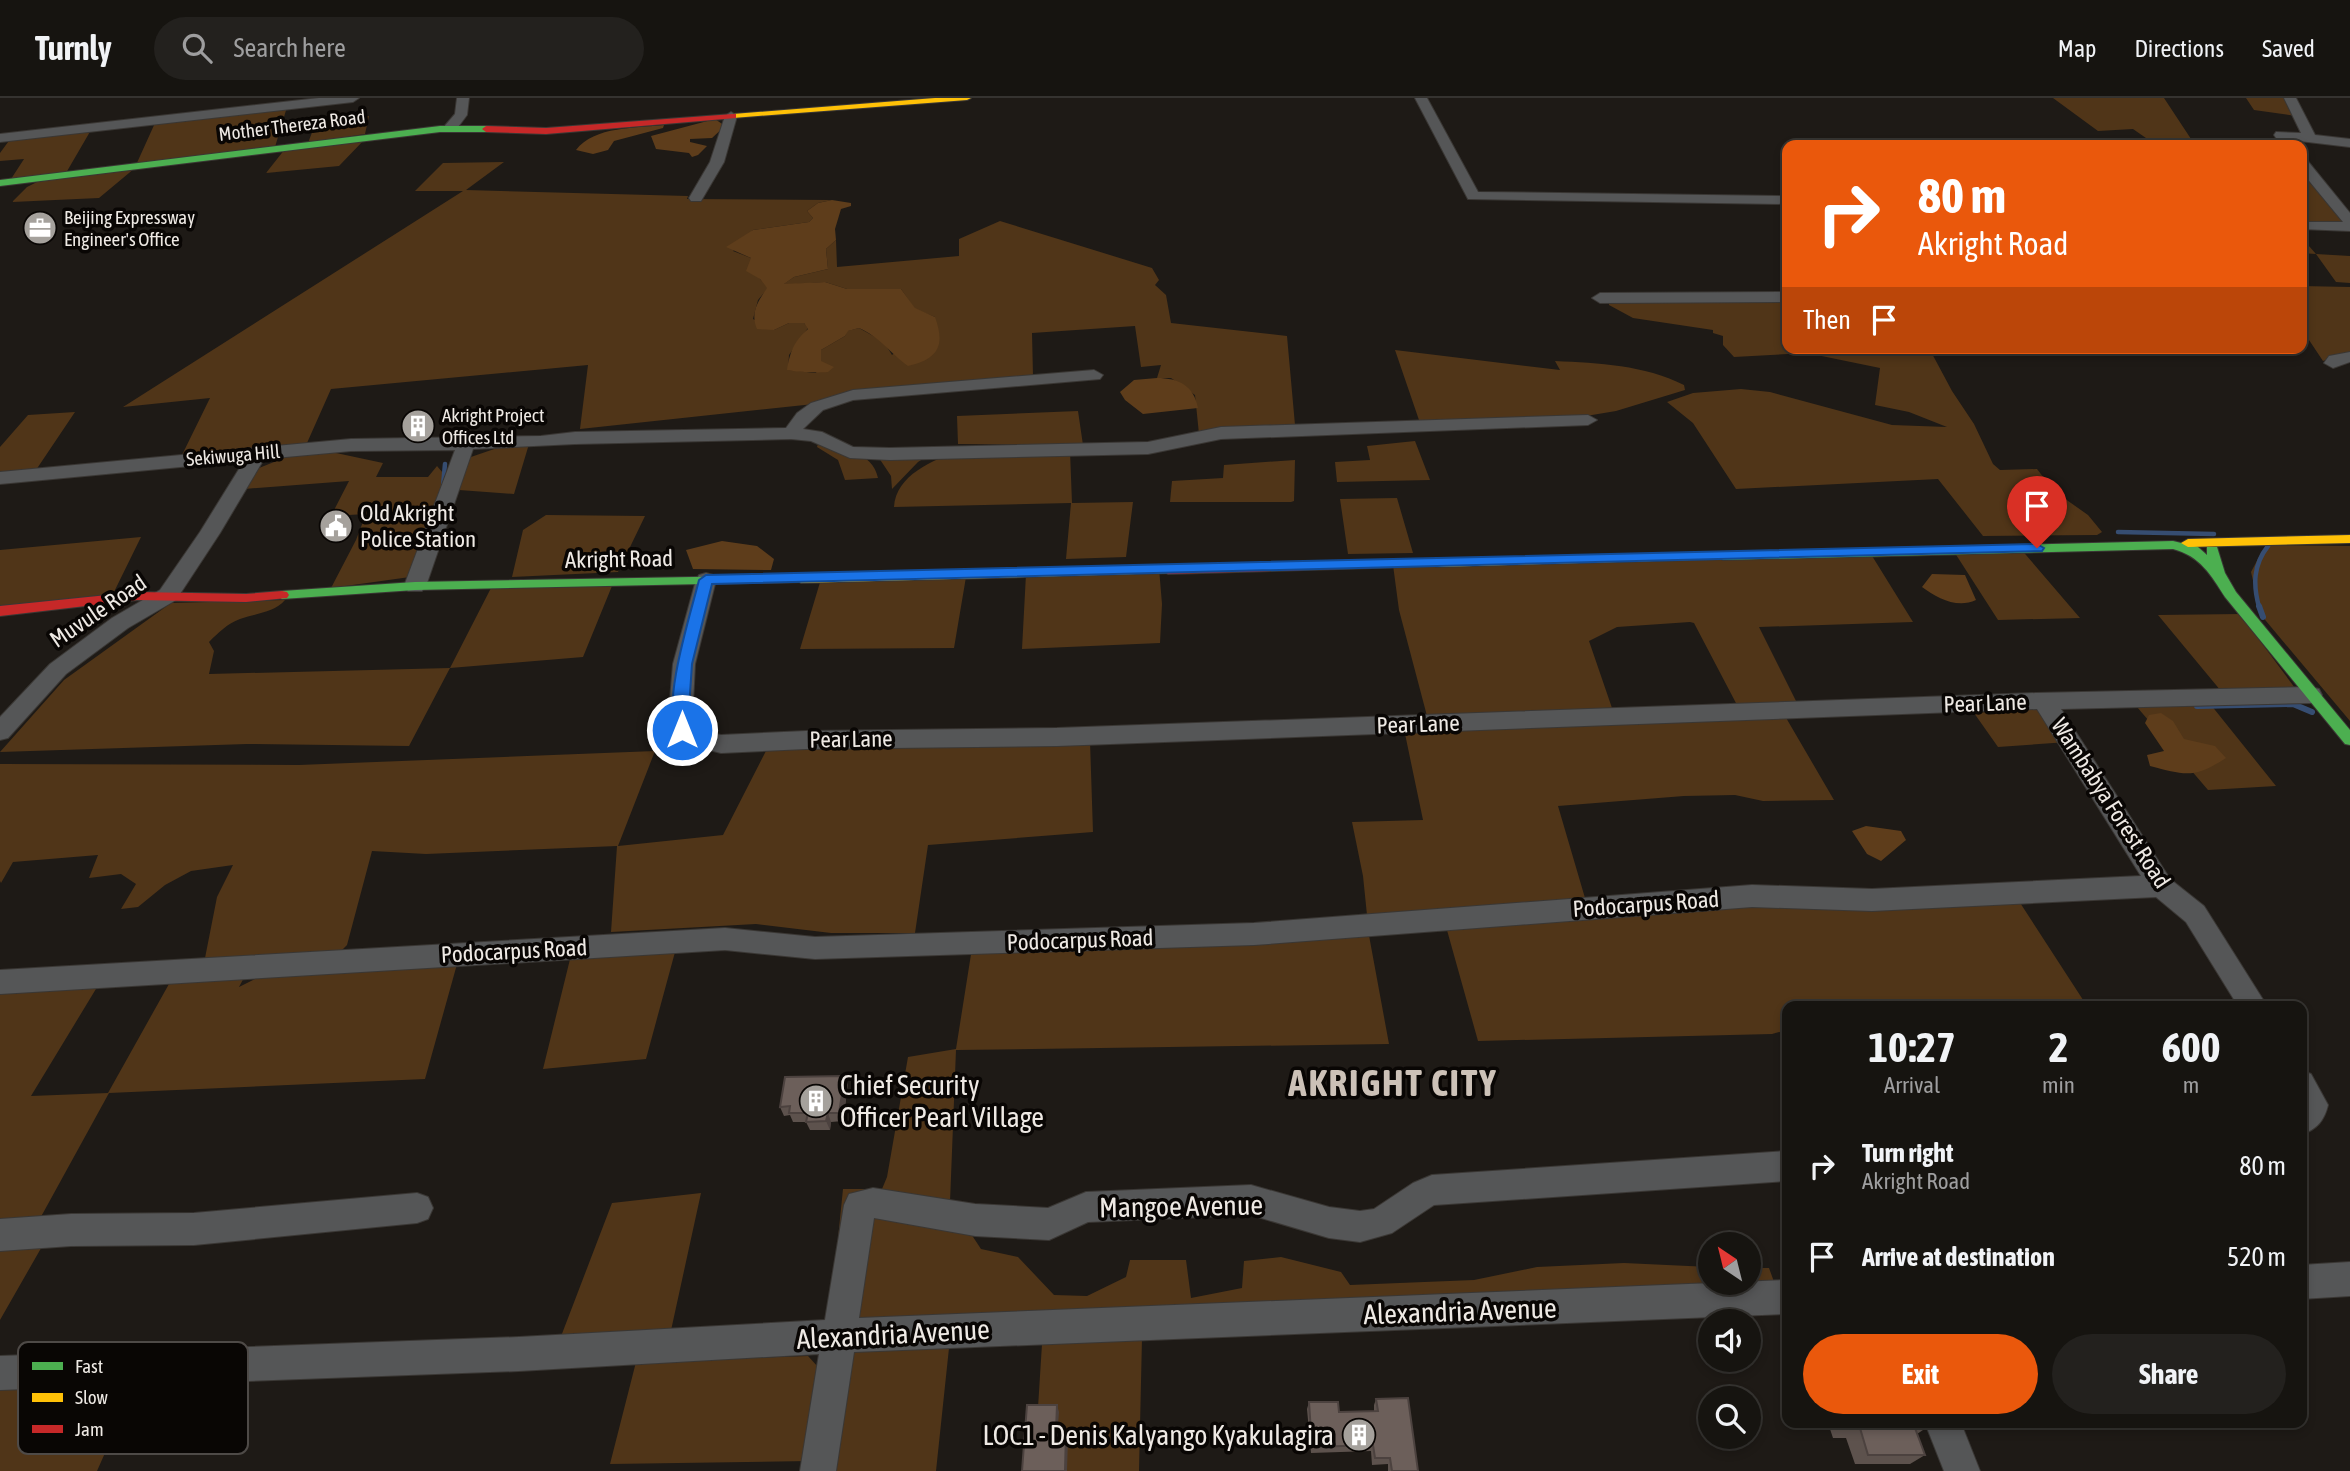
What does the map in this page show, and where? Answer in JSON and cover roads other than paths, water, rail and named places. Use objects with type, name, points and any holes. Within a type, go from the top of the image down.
[{"type":"street","points":[[0,138],[353,98]]},
{"type":"street","points":[[450,128],[461,115],[463,98]]},
{"type":"street","name":"Mother Thereza Road","points":[[0,183],[450,128],[545,131],[731,116],[891,99],[967,98]]},
{"type":"street","points":[[1422,98],[1473,196],[1782,200]]},
{"type":"street","points":[[2290,98],[2309,137]]},
{"type":"street","points":[[696,198],[717,162],[731,116]]},
{"type":"street","points":[[2284,140],[2281,135],[2350,143]]},
{"type":"street","points":[[2307,169],[2350,222]]},
{"type":"street","points":[[2307,226],[2350,227]]},
{"type":"street","points":[[1600,298],[1782,297]]},
{"type":"street","points":[[2333,363],[2335,360],[2350,357]]},
{"type":"street","points":[[791,433],[801,418],[815,407],[853,395],[1094,375]]},
{"type":"street","name":"Sekiwuga Hill","points":[[0,478],[372,444],[466,444],[541,442],[575,438],[791,433],[810,435],[836,448],[864,454],[1148,448],[1221,433],[1588,420]]},
{"type":"street","points":[[415,586],[466,444]]},
{"type":"street","name":"Muvule Road","points":[[0,732],[58,669],[120,623],[168,595],[210,533],[258,453]]},
{"type":"street","points":[[2164,545],[2211,541],[2243,548],[2350,539]]},
{"type":"street","points":[[2211,541],[2216,570]]},
{"type":"street","points":[[2164,545],[2183,544],[2193,549],[2216,570],[2231,596],[2350,740]]},
{"type":"street","name":"Akright Road","points":[[0,611],[168,595],[246,598],[415,586],[2164,545]]},
{"type":"street","points":[[2240,574],[2241,605]]},
{"type":"street","name":"Pear Lane","points":[[706,580],[684,664],[680,723],[682,730],[693,738],[721,744],[806,740],[1057,737],[2044,701],[2311,695]]},
{"type":"street","name":"Wambabya Forest Road","points":[[2044,701],[2161,886],[2195,914],[2250,1001]]},
{"type":"street","name":"Podocarpus Road","points":[[0,982],[725,939],[815,948],[1254,934],[1752,896],[1872,900],[2161,886]]},
{"type":"street","name":"Mangoe Avenue","points":[[838,1336],[860,1205],[873,1203],[975,1220],[1049,1224],[1086,1207],[1251,1200],[1350,1226],[1371,1226],[1399,1214],[1413,1198],[1432,1190],[1782,1166]]},
{"type":"street","points":[[0,1235],[71,1230],[194,1229],[417,1208]]},
{"type":"street","points":[[2307,1282],[2350,1279]]},
{"type":"street","name":"Alexandria Avenue","points":[[248,1364],[519,1354],[838,1336],[1782,1297]]},
{"type":"street","points":[[818,1471],[838,1336]]},
{"type":"street","name":"Alexandria Avenue","points":[[0,1373],[18,1372]]},
{"type":"street","points":[[1945,1428],[1962,1471]]},
{"type":"waterway","points":[[443,486],[445,464]]},
{"type":"waterway","points":[[2118,532],[2214,534]]},
{"type":"waterway","points":[[2259,607],[2256,591],[2257,568],[2268,546]]},
{"type":"waterway","points":[[2259,606],[2263,617]]},
{"type":"waterway","points":[[2197,706],[2293,704],[2312,712]]},
{"type":"place","name":"Beijing Expressway Engineer's Office","points":[[40,228]]},
{"type":"place","name":"Akright Project Offices Ltd","points":[[418,426]]},
{"type":"place","name":"Old Akright Police Station","points":[[336,526]]},
{"type":"place","name":"Chief Security Officer Pearl Village","points":[[816,1101]]},
{"type":"place","name":"LOC1 - Denis Kalyango Kyakulagira","points":[[1359,1435]]},
{"type":"district","name":"AKRIGHT CITY","points":[[1393,1083]]}]
